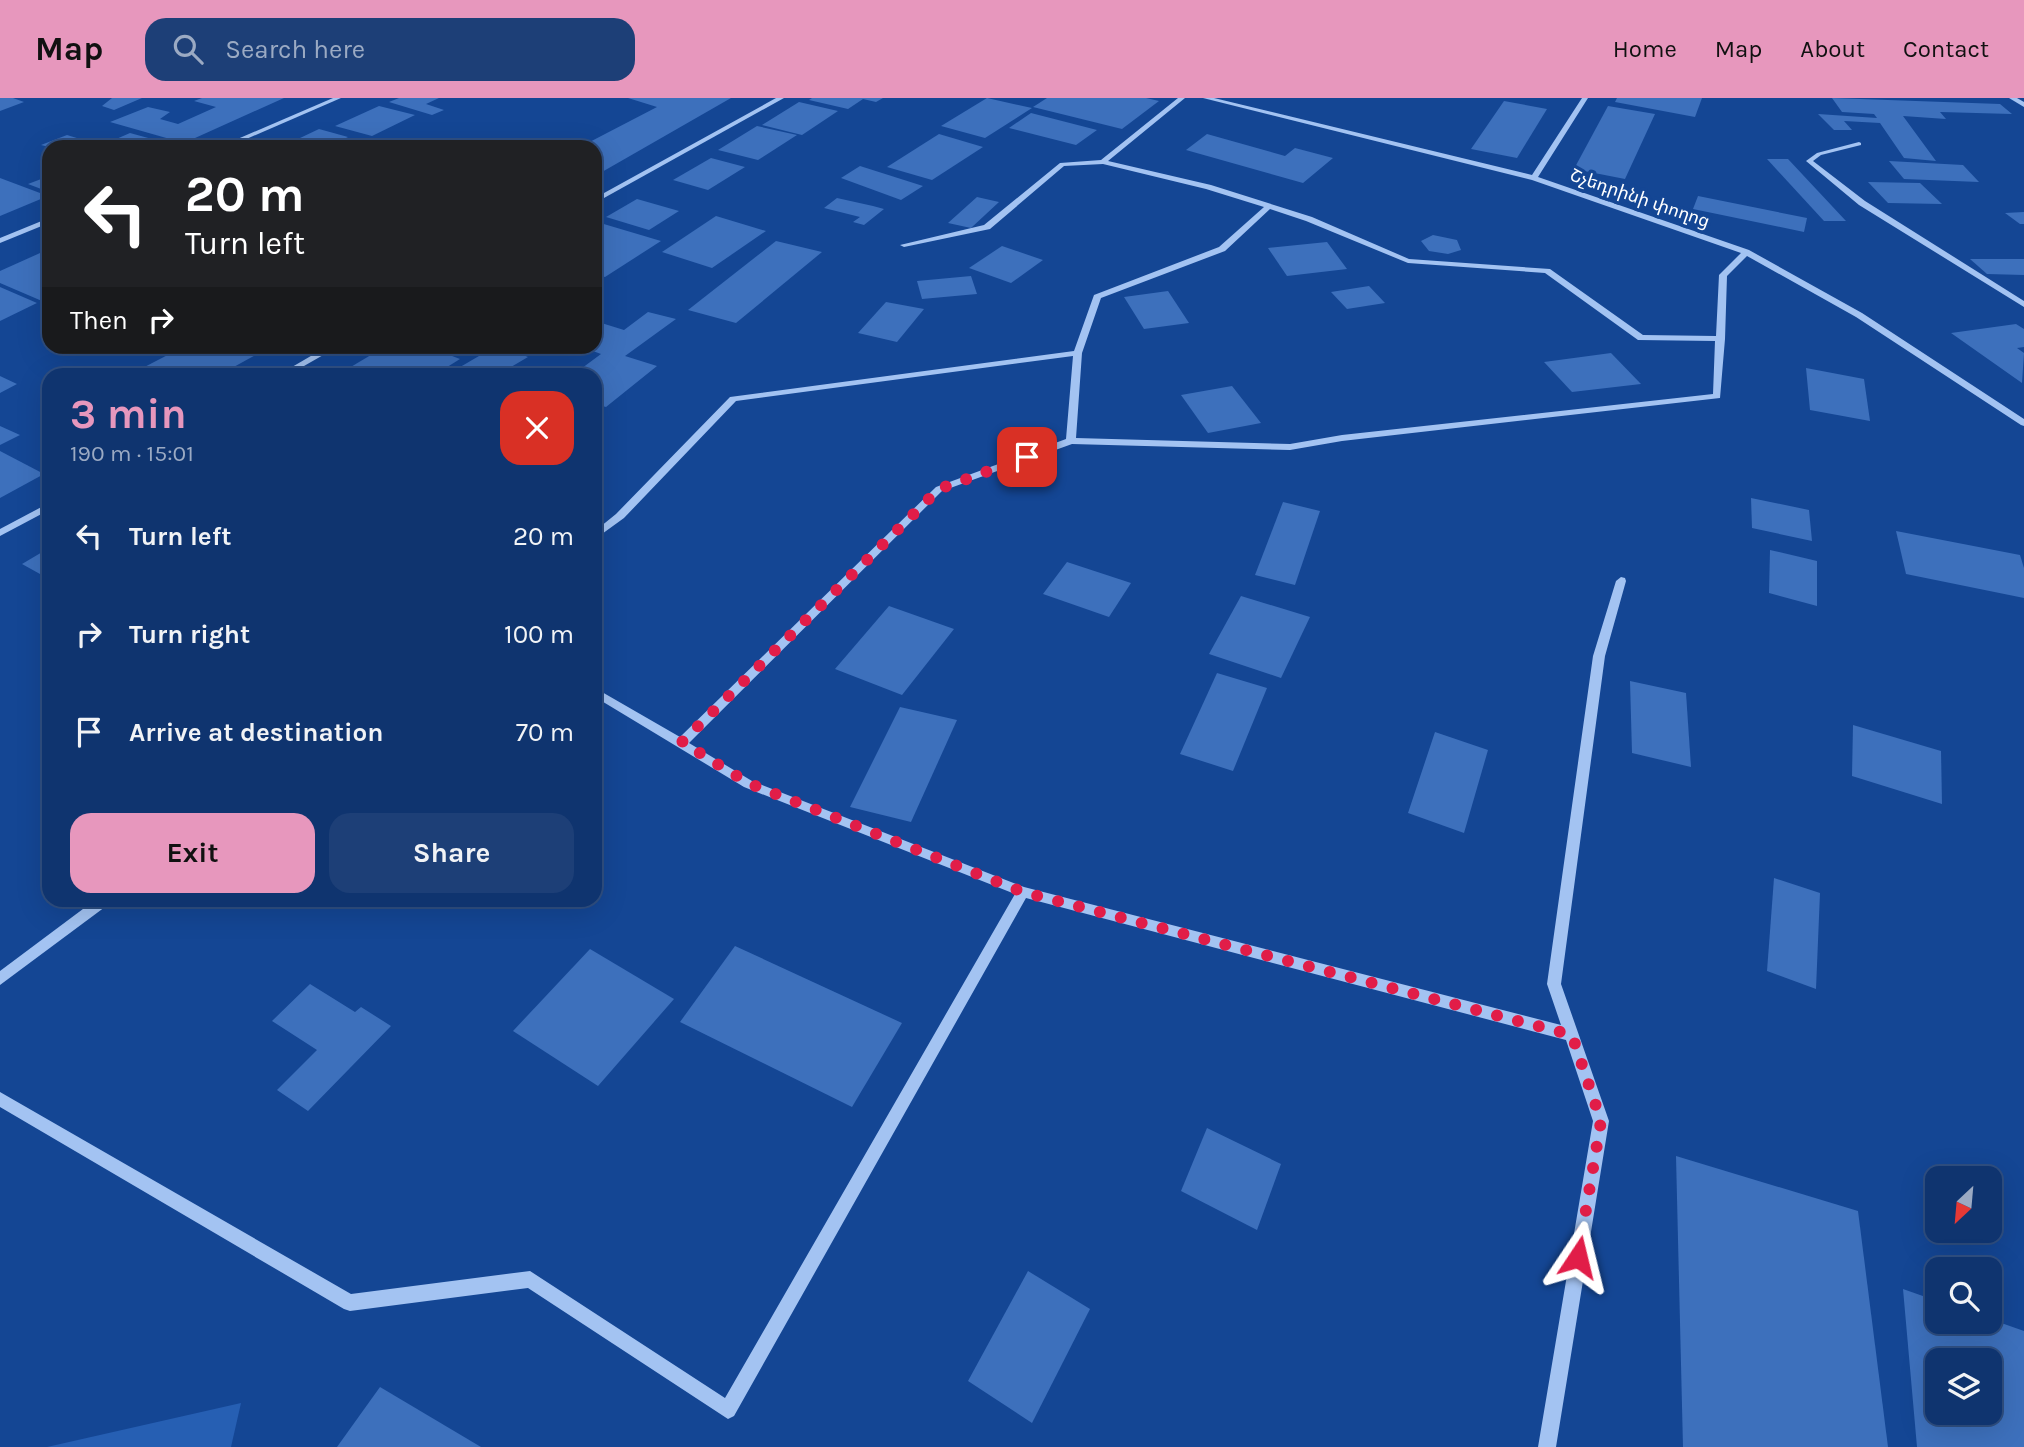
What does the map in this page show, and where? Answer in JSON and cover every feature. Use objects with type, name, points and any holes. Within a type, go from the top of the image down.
[{"type":"street","points":[[239,140],[338,98]]},
{"type":"street","points":[[602,197],[781,98]]},
{"type":"street","points":[[1103,162],[1182,98]]},
{"type":"street","name":"Շչեդրինի փողոց","points":[[1206,98],[1534,178],[1746,252],[1859,315],[2022,419]]},
{"type":"street","points":[[1534,178],[1585,98]]},
{"type":"street","points":[[2012,98],[2024,105]]},
{"type":"street","points":[[1859,144],[1819,154],[1809,161],[1862,203],[2024,305]]},
{"type":"street","points":[[904,245],[987,227],[1062,164],[1103,162],[1208,187],[1269,206],[1309,219],[1408,261],[1547,271],[1640,338],[1721,340]]},
{"type":"street","points":[[1071,441],[1077,353],[1097,296],[1222,249],[1269,206]]},
{"type":"street","points":[[0,241],[42,223]]},
{"type":"street","points":[[682,742],[939,489],[1071,441],[1290,447],[1342,438],[1656,405],[1717,396],[1723,275],[1746,252]]},
{"type":"street","points":[[602,530],[620,516],[733,399],[1077,353]]},
{"type":"street","points":[[295,368],[320,354]]},
{"type":"street","points":[[0,533],[42,510]]},
{"type":"street","points":[[1547,1447],[1601,1121],[1554,984],[1599,656],[1622,581]]},
{"type":"street","points":[[602,696],[748,783],[1023,892],[1572,1035]]},
{"type":"street","points":[[0,1099],[350,1303],[530,1279],[728,1410],[1023,892]]},
{"type":"street","points":[[0,979],[95,907]]},
{"type":"shaded area","points":[[241,1403],[231,1447],[47,1447]]},
{"type":"building","points":[[0,98],[13,98],[24,102],[0,111]]},
{"type":"building","points":[[112,98],[142,98],[114,110],[102,106]]},
{"type":"building","points":[[202,98],[284,98],[191,140],[173,140],[110,122],[148,107],[170,112],[160,119],[178,124],[216,107],[194,101]]},
{"type":"building","points":[[399,98],[439,98],[426,104],[444,110],[432,115],[389,102]]},
{"type":"building","points":[[628,98],[731,98],[602,172],[602,140],[593,140],[657,107]]},
{"type":"building","points":[[883,98],[876,102],[863,99],[848,109],[809,100]]},
{"type":"building","points":[[987,98],[1032,108],[985,138],[941,126]]},
{"type":"building","points":[[1047,98],[1146,98],[1159,101],[1122,129],[1033,107]]},
{"type":"building","points":[[1617,98],[1702,98],[1695,117],[1615,102]]},
{"type":"building","points":[[1832,98],[2000,104],[2012,114],[1940,112],[1946,119],[1903,116],[1936,161],[1904,158],[1880,123],[1844,121],[1852,130],[1834,130],[1818,114],[1877,118],[1874,114],[1842,112]]},
{"type":"building","points":[[1504,101],[1547,109],[1517,158],[1471,149]]},
{"type":"building","points":[[799,102],[838,111],[802,135],[762,125]]},
{"type":"building","points":[[379,106],[415,115],[372,136],[335,126]]},
{"type":"building","points":[[1608,106],[1655,114],[1625,179],[1574,169]]},
{"type":"building","points":[[1031,113],[1097,130],[1076,145],[1009,128]]},
{"type":"building","points":[[757,126],[797,135],[758,160],[718,150]]},
{"type":"building","points":[[319,129],[348,137],[342,140],[296,140]]},
{"type":"building","points":[[130,133],[155,140],[114,140]]},
{"type":"building","points":[[939,134],[983,147],[932,180],[887,167]]},
{"type":"building","points":[[1207,134],[1285,156],[1295,148],[1333,158],[1303,183],[1186,150]]},
{"type":"building","points":[[67,135],[83,140],[54,140]]},
{"type":"building","points":[[711,158],[745,167],[708,190],[673,180]]},
{"type":"building","points":[[1767,159],[1788,159],[1846,221],[1824,221]]},
{"type":"building","points":[[1889,161],[1963,165],[1979,182],[1904,179]]},
{"type":"building","points":[[860,166],[923,186],[901,200],[841,178]]},
{"type":"building","points":[[0,178],[42,194],[42,198],[0,216]]},
{"type":"building","points":[[42,179],[42,189],[28,184]]},
{"type":"building","points":[[1868,182],[1920,183],[1942,204],[1888,203]]},
{"type":"building","points":[[1698,196],[1807,218],[1804,232],[1693,209]]},
{"type":"building","points":[[977,197],[999,202],[971,228],[948,223]]},
{"type":"building","points":[[837,198],[884,209],[864,225],[853,222],[860,217],[824,208]]},
{"type":"building","points":[[637,199],[679,211],[649,230],[606,217]]},
{"type":"building","points":[[2024,212],[2024,224],[2005,213]]},
{"type":"building","points":[[716,216],[766,231],[712,268],[662,252]]},
{"type":"building","points":[[602,223],[661,241],[605,277],[602,276]]},
{"type":"building","points":[[1433,235],[1457,240],[1461,250],[1448,254],[1429,251],[1421,241]]},
{"type":"building","points":[[776,241],[822,252],[736,323],[688,310]]},
{"type":"building","points":[[1327,242],[1347,269],[1287,276],[1268,248]]},
{"type":"building","points":[[1002,246],[1043,260],[1011,283],[969,268]]},
{"type":"building","points":[[42,252],[42,301],[0,283],[0,271]]},
{"type":"building","points":[[1970,259],[2024,259],[2024,275],[1987,274]]},
{"type":"building","points":[[971,276],[977,294],[922,299],[917,281]]},
{"type":"building","points":[[1369,286],[1385,303],[1347,309],[1331,292]]},
{"type":"building","points":[[0,287],[37,303],[0,321]]},
{"type":"building","points":[[1168,291],[1189,323],[1144,329],[1124,297]]},
{"type":"building","points":[[886,302],[924,309],[897,342],[858,333]]},
{"type":"building","points":[[648,312],[676,319],[625,356],[657,366],[606,407],[602,406],[602,368],[582,368],[602,354],[602,323],[624,330]]},
{"type":"building","points":[[2016,324],[2024,329],[2024,347],[2017,348],[2024,353],[2022,383],[1951,333]]},
{"type":"building","points":[[1611,353],[1641,384],[1572,392],[1544,362]]},
{"type":"building","points":[[170,354],[257,354],[232,368],[143,368]]},
{"type":"building","points":[[373,354],[447,354],[460,359],[446,368],[349,368]]},
{"type":"building","points":[[474,354],[521,354],[528,357],[509,368],[458,368],[479,356]]},
{"type":"building","points":[[1806,368],[1864,379],[1870,421],[1810,410]]},
{"type":"building","points":[[0,376],[17,384],[0,393]]},
{"type":"building","points":[[1232,386],[1261,423],[1208,433],[1181,395]]},
{"type":"building","points":[[0,426],[20,435],[0,445]]},
{"type":"building","points":[[0,451],[42,473],[42,475],[0,498]]},
{"type":"building","points":[[1751,498],[1809,510],[1812,541],[1752,528]]},
{"type":"building","points":[[1283,502],[1320,511],[1295,585],[1255,575]]},
{"type":"building","points":[[1896,531],[2020,555],[2024,568],[2024,598],[1906,574]]},
{"type":"building","points":[[1770,550],[1817,561],[1817,606],[1769,593]]},
{"type":"building","points":[[42,552],[42,575],[22,564]]},
{"type":"building","points":[[1067,562],[1131,583],[1109,617],[1043,594]]},
{"type":"building","points":[[1241,596],[1310,617],[1281,678],[1209,654]]},
{"type":"building","points":[[889,606],[954,629],[902,695],[835,669]]},
{"type":"building","points":[[1217,673],[1267,688],[1233,771],[1180,754]]},
{"type":"building","points":[[1630,681],[1686,693],[1691,767],[1632,753]]},
{"type":"building","points":[[900,707],[957,720],[911,822],[850,807]]},
{"type":"building","points":[[1853,725],[1941,751],[1942,804],[1852,776]]},
{"type":"building","points":[[1435,732],[1488,750],[1464,833],[1408,813]]},
{"type":"building","points":[[1774,878],[1820,893],[1816,989],[1767,971]]},
{"type":"building","points":[[735,946],[902,1023],[852,1107],[680,1022]]},
{"type":"building","points":[[590,949],[674,999],[598,1086],[513,1031]]},
{"type":"building","points":[[310,984],[355,1012],[361,1007],[391,1026],[308,1111],[277,1090],[317,1050],[272,1021]]},
{"type":"building","points":[[1207,1128],[1281,1164],[1257,1230],[1181,1191]]},
{"type":"building","points":[[1676,1156],[1858,1211],[1888,1447],[1683,1447]]},
{"type":"building","points":[[1028,1271],[1090,1309],[1032,1423],[968,1381]]},
{"type":"building","points":[[1903,1289],[1925,1297],[1925,1334],[2002,1334],[2002,1323],[2024,1331],[2024,1447],[1917,1447]]},
{"type":"building","points":[[380,1387],[481,1447],[337,1447]]},
{"type":"route","points":[[1027,457],[939,489],[682,742],[748,783],[1023,892],[1572,1035],[1601,1121],[1578,1257]]}]
